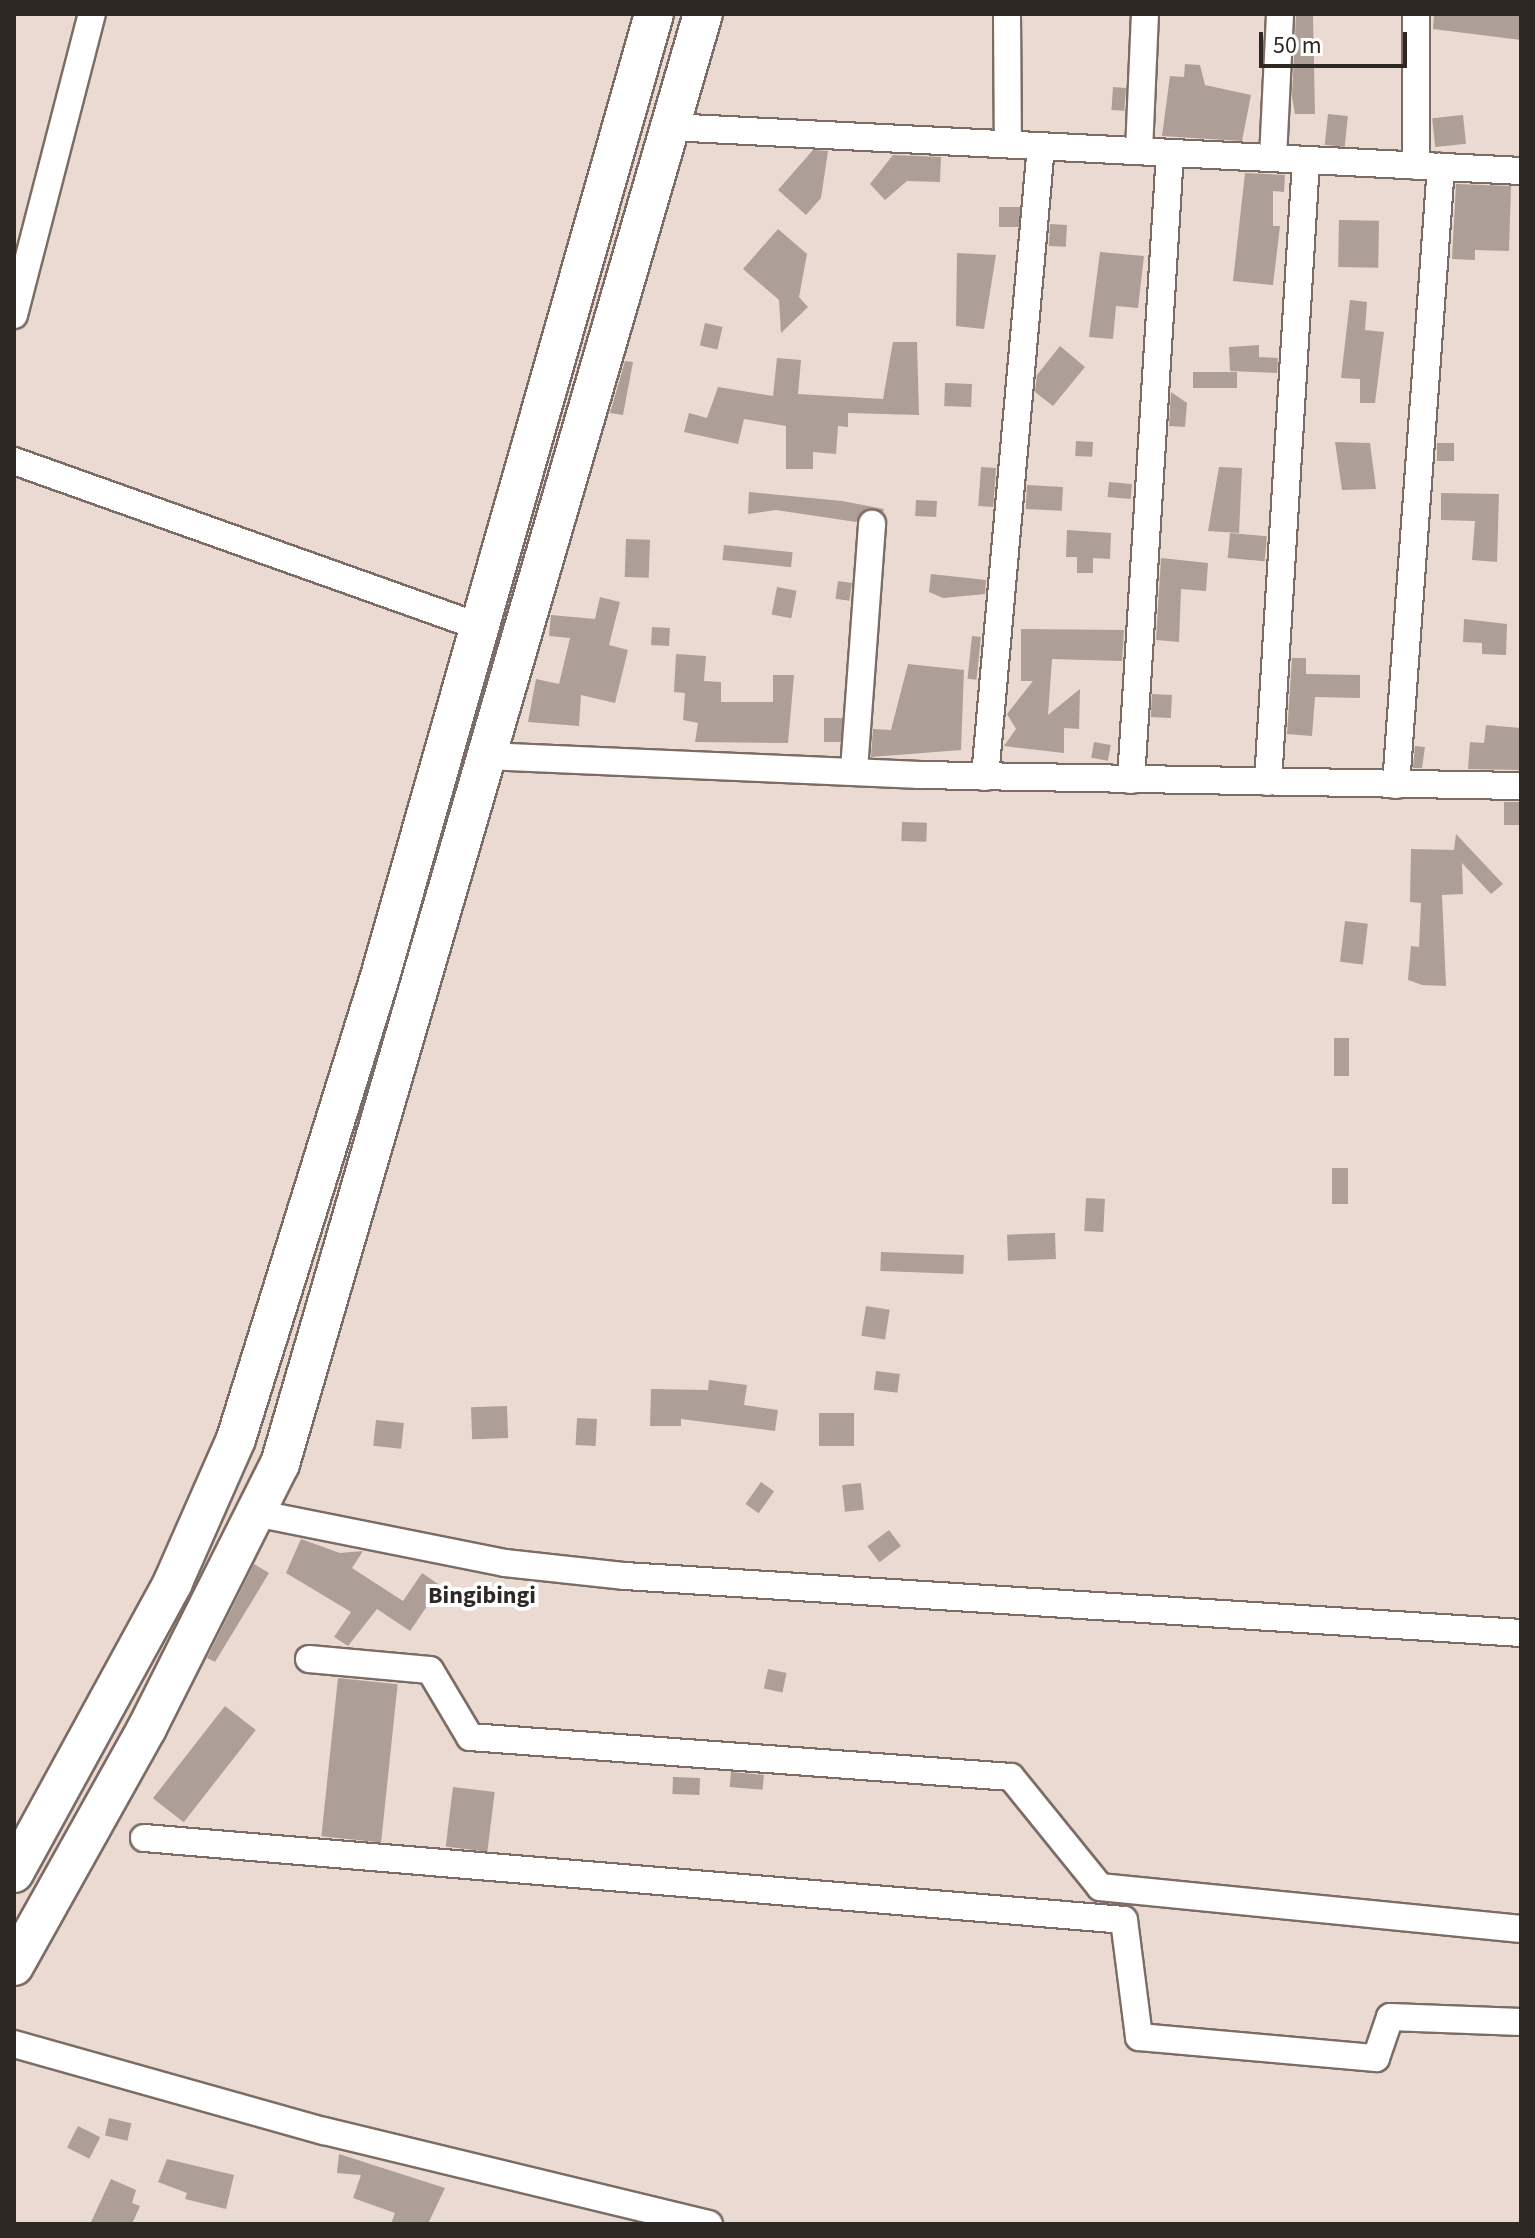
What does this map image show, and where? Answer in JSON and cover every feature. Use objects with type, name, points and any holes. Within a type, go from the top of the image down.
[{"type":"highway","points":[[14,1873],[173,1582],[236,1439],[480,627],[654,14]]},
{"type":"highway","points":[[14,1966],[280,1464],[331,1303],[703,14]]},
{"type":"street","points":[[14,315],[92,14]]},
{"type":"street","points":[[1007,14],[1008,144]]},
{"type":"street","points":[[1139,151],[1145,14]]},
{"type":"street","points":[[1273,158],[1280,14]]},
{"type":"street","points":[[1396,785],[1428,166],[1416,14]]},
{"type":"street","points":[[670,127],[1521,171]]},
{"type":"street","points":[[985,777],[1041,146]]},
{"type":"street","points":[[1131,780],[1170,153]]},
{"type":"street","points":[[1268,782],[1306,160]]},
{"type":"street","points":[[14,461],[480,627]]},
{"type":"street","points":[[854,770],[872,524]]},
{"type":"street","points":[[487,756],[985,777],[1521,786]]},
{"type":"street","points":[[255,1513],[505,1563],[625,1576],[1521,1633]]},
{"type":"street","points":[[309,1659],[430,1670],[470,1737],[1011,1777],[1100,1887],[1521,1929]]},
{"type":"street","points":[[144,1838],[1124,1920],[1139,2037],[1376,2058],[1390,2017],[1521,2022]]},
{"type":"street","points":[[14,2044],[324,2131],[709,2224]]},
{"type":"building","points":[[1434,14],[1521,14],[1521,40],[1433,29]]},
{"type":"building","points":[[1296,15],[1313,15],[1315,114],[1295,114],[1292,97]]},
{"type":"building","points":[[1185,64],[1200,65],[1205,85],[1251,95],[1242,141],[1162,136],[1170,76],[1184,77]]},
{"type":"building","points":[[1113,87],[1126,88],[1124,111],[1111,110]]},
{"type":"building","points":[[1328,114],[1348,116],[1345,147],[1325,145]]},
{"type":"building","points":[[1463,115],[1466,144],[1435,147],[1432,118]]},
{"type":"building","points":[[813,150],[828,151],[821,198],[806,215],[778,190]]},
{"type":"building","points":[[893,155],[941,157],[940,182],[907,181],[885,200],[870,184]]},
{"type":"building","points":[[1245,173],[1285,175],[1284,192],[1273,191],[1273,226],[1280,226],[1273,285],[1233,281]]},
{"type":"building","points":[[1456,184],[1511,186],[1509,251],[1475,250],[1475,260],[1452,259]]},
{"type":"building","points":[[999,207],[1020,207],[1020,227],[999,227]]},
{"type":"building","points":[[1339,220],[1379,221],[1378,268],[1338,267]]},
{"type":"building","points":[[1050,224],[1067,225],[1066,247],[1049,246]]},
{"type":"building","points":[[778,229],[807,254],[799,297],[808,307],[781,333],[779,300],[743,269]]},
{"type":"building","points":[[1100,252],[1144,256],[1138,308],[1116,306],[1113,339],[1089,337]]},
{"type":"building","points":[[957,253],[996,255],[984,329],[956,326]]},
{"type":"building","points":[[1350,300],[1367,302],[1365,330],[1384,332],[1375,403],[1360,403],[1360,379],[1341,378]]},
{"type":"building","points":[[705,323],[723,327],[717,349],[700,345]]},
{"type":"building","points":[[893,342],[917,342],[919,415],[848,413],[848,427],[838,426],[836,454],[813,452],[813,469],[786,469],[786,426],[744,419],[738,444],[684,432],[689,413],[707,418],[718,387],[773,396],[777,358],[801,360],[798,394],[883,399]]},
{"type":"building","points":[[1259,345],[1259,357],[1278,358],[1277,373],[1230,371],[1229,347]]},
{"type":"building","points":[[1060,346],[1085,367],[1053,406],[1035,392],[1037,375]]},
{"type":"building","points":[[625,361],[633,362],[623,415],[610,413]]},
{"type":"building","points":[[1193,372],[1237,372],[1237,388],[1193,388]]},
{"type":"building","points":[[945,383],[972,384],[971,407],[944,406]]},
{"type":"building","points":[[1171,392],[1187,403],[1185,427],[1169,426]]},
{"type":"building","points":[[1076,441],[1093,442],[1092,457],[1075,456]]},
{"type":"building","points":[[1335,442],[1370,443],[1376,489],[1342,490]]},
{"type":"building","points":[[1437,443],[1454,443],[1454,461],[1437,461]]},
{"type":"building","points":[[981,467],[996,468],[993,507],[978,506]]},
{"type":"building","points":[[1219,467],[1242,468],[1239,533],[1208,531]]},
{"type":"building","points":[[1109,482],[1132,484],[1131,499],[1108,497]]},
{"type":"building","points":[[1027,485],[1063,487],[1062,511],[1026,509]]},
{"type":"building","points":[[749,492],[842,501],[884,509],[883,513],[866,509],[856,522],[776,510],[748,514]]},
{"type":"building","points":[[1441,493],[1499,494],[1497,562],[1472,560],[1475,521],[1441,520]]},
{"type":"building","points":[[916,500],[937,501],[936,517],[915,516]]},
{"type":"building","points":[[1067,530],[1111,533],[1110,559],[1093,558],[1093,573],[1077,573],[1077,557],[1066,557]]},
{"type":"building","points":[[1230,533],[1267,536],[1265,561],[1228,558]]},
{"type":"building","points":[[626,539],[650,540],[649,578],[625,577]]},
{"type":"building","points":[[724,545],[793,552],[791,567],[722,560]]},
{"type":"building","points":[[1161,558],[1208,563],[1206,591],[1181,589],[1179,642],[1156,640]]},
{"type":"building","points":[[931,574],[986,580],[985,594],[943,598],[929,592]]},
{"type":"building","points":[[838,581],[852,583],[849,601],[835,599]]},
{"type":"building","points":[[777,587],[797,591],[791,618],[772,614]]},
{"type":"building","points":[[600,597],[620,602],[609,645],[628,650],[615,703],[581,695],[579,726],[528,722],[536,679],[559,684],[570,638],[549,636],[551,615],[595,619]]},
{"type":"building","points":[[1464,619],[1507,624],[1506,655],[1482,654],[1482,643],[1463,642]]},
{"type":"building","points":[[652,627],[670,628],[669,646],[651,645]]},
{"type":"building","points":[[1021,629],[1124,630],[1122,661],[1052,659],[1048,715],[1080,689],[1079,729],[1064,728],[1064,753],[1004,746],[1016,729],[1007,714],[1033,681],[1021,681]]},
{"type":"building","points":[[972,636],[981,637],[976,680],[968,679]]},
{"type":"building","points":[[676,654],[706,656],[704,681],[721,682],[721,702],[773,702],[773,675],[794,675],[788,743],[695,742],[698,723],[683,720],[685,693],[674,692]]},
{"type":"building","points":[[1292,658],[1306,658],[1306,674],[1360,675],[1360,698],[1315,697],[1312,736],[1287,734]]},
{"type":"building","points":[[908,664],[964,670],[961,750],[871,757],[873,729],[891,730]]},
{"type":"building","points":[[1152,694],[1172,695],[1171,718],[1151,717]]},
{"type":"building","points":[[824,718],[842,718],[842,742],[824,742]]},
{"type":"building","points":[[1486,725],[1521,728],[1521,770],[1468,769],[1470,742],[1484,743]]},
{"type":"building","points":[[1094,742],[1111,745],[1108,761],[1091,758]]},
{"type":"building","points":[[1415,746],[1425,747],[1422,768],[1413,768]]},
{"type":"building","points":[[1504,802],[1521,802],[1521,825],[1504,825]]},
{"type":"building","points":[[902,822],[927,823],[926,842],[901,841]]},
{"type":"building","points":[[1456,834],[1503,884],[1491,894],[1462,863],[1463,894],[1442,895],[1446,986],[1422,985],[1408,980],[1411,946],[1419,947],[1421,903],[1410,902],[1411,849],[1454,850]]},
{"type":"building","points":[[1345,921],[1368,924],[1363,964],[1340,962]]},
{"type":"building","points":[[1334,1038],[1349,1038],[1349,1076],[1334,1076]]},
{"type":"building","points":[[1332,1168],[1348,1168],[1348,1204],[1332,1204]]},
{"type":"building","points":[[1086,1198],[1105,1199],[1103,1232],[1084,1231]]},
{"type":"building","points":[[1055,1233],[1056,1259],[1008,1261],[1007,1235]]},
{"type":"building","points":[[881,1252],[964,1255],[963,1274],[880,1271]]},
{"type":"building","points":[[866,1306],[890,1310],[885,1339],[861,1336]]},
{"type":"building","points":[[876,1371],[900,1374],[898,1393],[874,1390]]},
{"type":"building","points":[[709,1380],[747,1385],[744,1405],[778,1410],[775,1431],[681,1419],[681,1426],[650,1426],[651,1389],[708,1390]]},
{"type":"building","points":[[507,1406],[508,1438],[472,1439],[471,1407]]},
{"type":"building","points":[[819,1413],[854,1413],[854,1446],[819,1446]]},
{"type":"building","points":[[577,1418],[597,1419],[596,1446],[576,1445]]},
{"type":"building","points":[[376,1420],[404,1423],[401,1449],[373,1446]]},
{"type":"building","points":[[761,1482],[774,1491],[759,1513],[746,1504]]},
{"type":"building","points":[[861,1483],[864,1510],[845,1512],[842,1485]]},
{"type":"building","points":[[889,1530],[901,1546],[879,1562],[867,1546]]},
{"type":"building","points":[[301,1539],[340,1553],[363,1551],[352,1568],[403,1601],[422,1573],[441,1586],[410,1631],[377,1609],[348,1646],[334,1637],[351,1612],[286,1573]]},
{"type":"building","points":[[254,1564],[269,1573],[215,1662],[207,1658]]},
{"type":"building","points":[[768,1669],[787,1673],[782,1693],[764,1689]]},
{"type":"building","points":[[338,1678],[398,1684],[381,1842],[321,1836]]},
{"type":"building","points":[[225,1706],[256,1730],[184,1822],[153,1798]]},
{"type":"building","points":[[731,1772],[764,1775],[763,1790],[730,1787]]},
{"type":"building","points":[[673,1777],[700,1778],[699,1795],[672,1794]]},
{"type":"building","points":[[453,1787],[495,1792],[487,1852],[446,1847]]},
{"type":"building","points":[[109,2118],[131,2123],[127,2141],[105,2136]]},
{"type":"building","points":[[78,2126],[100,2137],[89,2159],[67,2147]]},
{"type":"building","points":[[339,2154],[445,2188],[428,2224],[391,2224],[395,2213],[353,2198],[361,2175],[337,2173]]},
{"type":"building","points":[[167,2159],[234,2175],[226,2209],[185,2199],[187,2193],[158,2182]]},
{"type":"building","points":[[111,2179],[136,2190],[132,2203],[140,2206],[132,2224],[90,2224]]},
{"type":"district","name":"Bingibingi","points":[[482,1596]]}]
